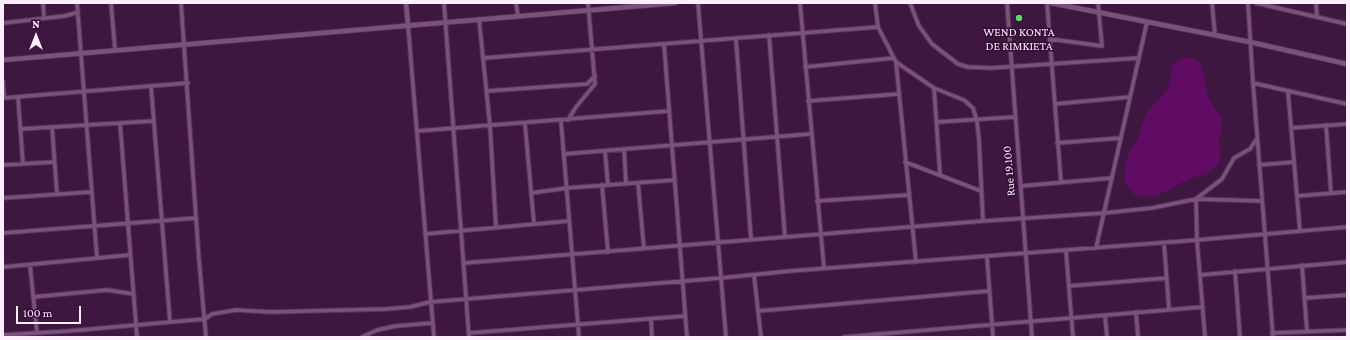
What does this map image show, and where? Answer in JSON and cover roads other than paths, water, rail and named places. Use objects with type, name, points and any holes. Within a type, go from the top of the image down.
[{"type":"street","points":[[43,3],[44,17]]},
{"type":"street","points":[[77,3],[97,258]]},
{"type":"street","points":[[111,3],[115,49]]},
{"type":"street","points":[[181,3],[206,337]]},
{"type":"street","points":[[406,3],[434,337]]},
{"type":"street","points":[[444,3],[469,335],[685,316]]},
{"type":"street","points":[[516,3],[518,16]]},
{"type":"street","points":[[568,120],[576,107],[594,88],[596,76],[588,3]]},
{"type":"street","points":[[3,60],[115,49],[185,45],[675,3]]},
{"type":"street","points":[[698,3],[726,337]]},
{"type":"street","points":[[800,3],[810,134],[824,268]]},
{"type":"street","points":[[875,3],[878,26],[895,60],[916,262]]},
{"type":"street","points":[[910,3],[919,26],[932,44],[958,64],[979,68],[1012,67],[1139,58]]},
{"type":"street","name":"Rue 19.100","points":[[1007,3],[1032,337]]},
{"type":"street","points":[[1047,3],[1061,182]]},
{"type":"street","points":[[1051,3],[1250,42],[1347,64]]},
{"type":"street","points":[[1050,39],[1102,46],[1098,3]]},
{"type":"street","points":[[1212,3],[1215,35]]},
{"type":"street","points":[[1248,3],[1273,335],[1347,330]]},
{"type":"street","points":[[1256,3],[1347,24]]},
{"type":"street","points":[[1281,3],[1282,10]]},
{"type":"street","points":[[1316,3],[1317,17]]},
{"type":"street","points":[[3,23],[44,17],[65,16],[78,12]]},
{"type":"street","points":[[479,19],[490,126],[496,226]]},
{"type":"street","points":[[1096,248],[1147,22]]},
{"type":"street","points":[[484,58],[736,39],[878,26]]},
{"type":"street","points":[[769,35],[785,237]]},
{"type":"street","points":[[736,39],[751,240]]},
{"type":"street","points":[[664,44],[687,337]]},
{"type":"street","points":[[805,67],[895,60],[934,88],[969,103],[973,108],[977,121],[983,220]]},
{"type":"street","points":[[486,91],[587,84],[596,76]]},
{"type":"street","points":[[3,81],[4,98],[84,90],[188,83]]},
{"type":"street","points":[[1253,83],[1347,104]]},
{"type":"street","points":[[151,86],[170,322]]},
{"type":"street","points":[[934,88],[940,174]]},
{"type":"street","points":[[1288,92],[1300,231]]},
{"type":"street","points":[[808,101],[898,94]]},
{"type":"street","points":[[18,97],[23,164]]},
{"type":"street","points":[[1055,104],[1130,97]]},
{"type":"street","points":[[417,131],[669,112]]},
{"type":"street","points":[[937,122],[977,121],[1015,117]]},
{"type":"street","points":[[561,120],[580,337]]},
{"type":"street","points":[[21,129],[153,121]]},
{"type":"street","points":[[120,123],[137,337]]},
{"type":"street","points":[[525,124],[534,224]]},
{"type":"street","points":[[1291,128],[1347,124]]},
{"type":"street","points":[[1326,125],[1331,193]]},
{"type":"street","points":[[52,126],[57,194]]},
{"type":"street","points":[[564,154],[810,134]]},
{"type":"street","points":[[1057,143],[1121,138]]},
{"type":"street","points":[[1196,199],[1222,179],[1234,158],[1250,149],[1257,138]]},
{"type":"street","points":[[624,149],[626,184]]},
{"type":"street","points":[[605,151],[608,185]]},
{"type":"street","points":[[3,165],[54,162]]},
{"type":"street","points":[[905,162],[981,190]]},
{"type":"street","points":[[1259,165],[1294,162]]},
{"type":"street","points":[[1021,186],[1112,178]]},
{"type":"street","points":[[531,193],[567,188],[675,180]]},
{"type":"street","points":[[638,183],[644,249]]},
{"type":"street","points":[[602,185],[608,252]]},
{"type":"street","points":[[3,198],[91,192]]},
{"type":"street","points":[[1297,196],[1347,192]]},
{"type":"street","points":[[817,201],[908,195]]},
{"type":"street","points":[[1196,199],[1197,240],[1205,337]]},
{"type":"street","points":[[464,263],[820,235],[983,220],[1104,213],[1152,208],[1196,199],[1262,201]]},
{"type":"street","points":[[3,234],[196,218]]},
{"type":"street","points":[[425,234],[496,226],[569,221]]},
{"type":"street","points":[[3,335],[69,331],[204,319],[212,314],[236,310],[271,312],[386,309],[410,307],[430,302],[683,280],[721,278],[824,268],[1066,251],[1347,227]]},
{"type":"street","points":[[1164,243],[1169,310]]},
{"type":"street","points":[[1066,251],[1073,337]]},
{"type":"street","points":[[3,267],[130,255]]},
{"type":"street","points":[[987,257],[993,337]]},
{"type":"street","points":[[1200,275],[1347,262]]},
{"type":"street","points":[[30,265],[37,333]]},
{"type":"street","points":[[1302,265],[1307,332]]},
{"type":"street","points":[[1235,271],[1240,337]]},
{"type":"street","points":[[754,275],[761,337]]},
{"type":"street","points":[[1069,286],[1167,278]]},
{"type":"street","points":[[33,297],[107,290],[134,294]]},
{"type":"street","points":[[758,311],[989,291]]},
{"type":"street","points":[[1305,298],[1347,296]]},
{"type":"street","points":[[844,337],[886,335],[992,324],[1202,307]]},
{"type":"street","points":[[1136,312],[1138,337]]},
{"type":"street","points":[[1105,316],[1107,337]]},
{"type":"street","points":[[651,319],[652,337]]},
{"type":"street","points":[[362,337],[377,330],[396,326],[432,323]]},
{"type":"street","points":[[69,331],[69,337]]},
{"type":"place","name":"WEND KONTA DE RIMKIETA","points":[[1019,18]]}]
